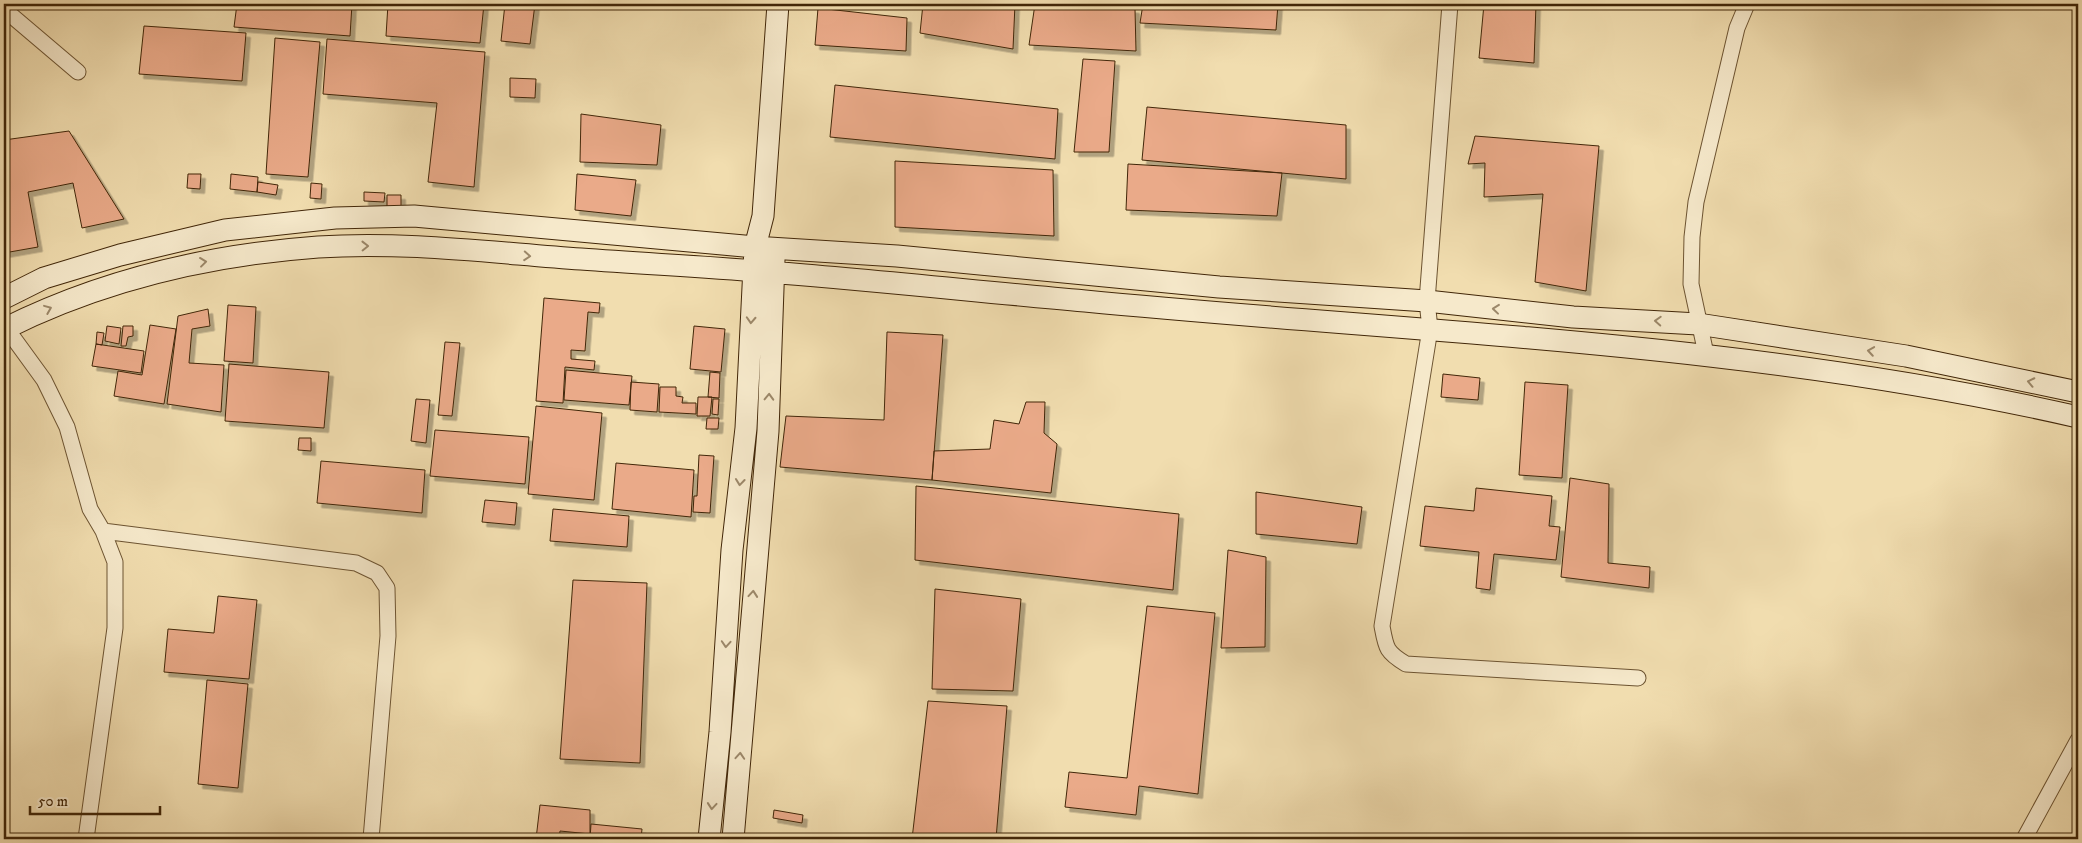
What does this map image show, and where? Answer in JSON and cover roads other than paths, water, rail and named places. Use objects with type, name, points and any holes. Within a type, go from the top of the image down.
[{"type":"street","points":[[709,839],[720,732],[732,550],[763,272],[763,216],[778,4]]},
{"type":"street","points":[[1450,4],[1426,301],[1430,329],[1382,626],[1386,646],[1391,654],[1406,664],[1638,678]]},
{"type":"street","points":[[1706,354],[1698,324],[1691,284],[1692,237],[1696,202],[1737,28],[1747,4]]},
{"type":"street","points":[[6,9],[78,72]]},
{"type":"street","points":[[4,298],[44,278],[120,254],[225,230],[335,218],[414,216],[764,247],[897,256],[1219,287],[1426,301],[1573,317],[1698,324],[1906,356],[2078,392]]},
{"type":"street","points":[[86,839],[115,628],[115,562],[103,531],[90,509],[67,427],[44,380],[5,327],[109,285],[188,264],[318,247],[386,246],[763,272],[1162,309],[1430,329],[1706,354],[1968,395],[2078,417]]},
{"type":"street","points":[[733,839],[768,431],[763,272]]},
{"type":"street","points":[[746,428],[768,431]]},
{"type":"street","points":[[103,531],[356,563],[377,573],[387,588],[388,636],[370,839]]},
{"type":"street","points":[[732,550],[756,554]]},
{"type":"street","points":[[720,732],[741,732]]},
{"type":"street","points":[[2024,839],[2078,740]]}]
